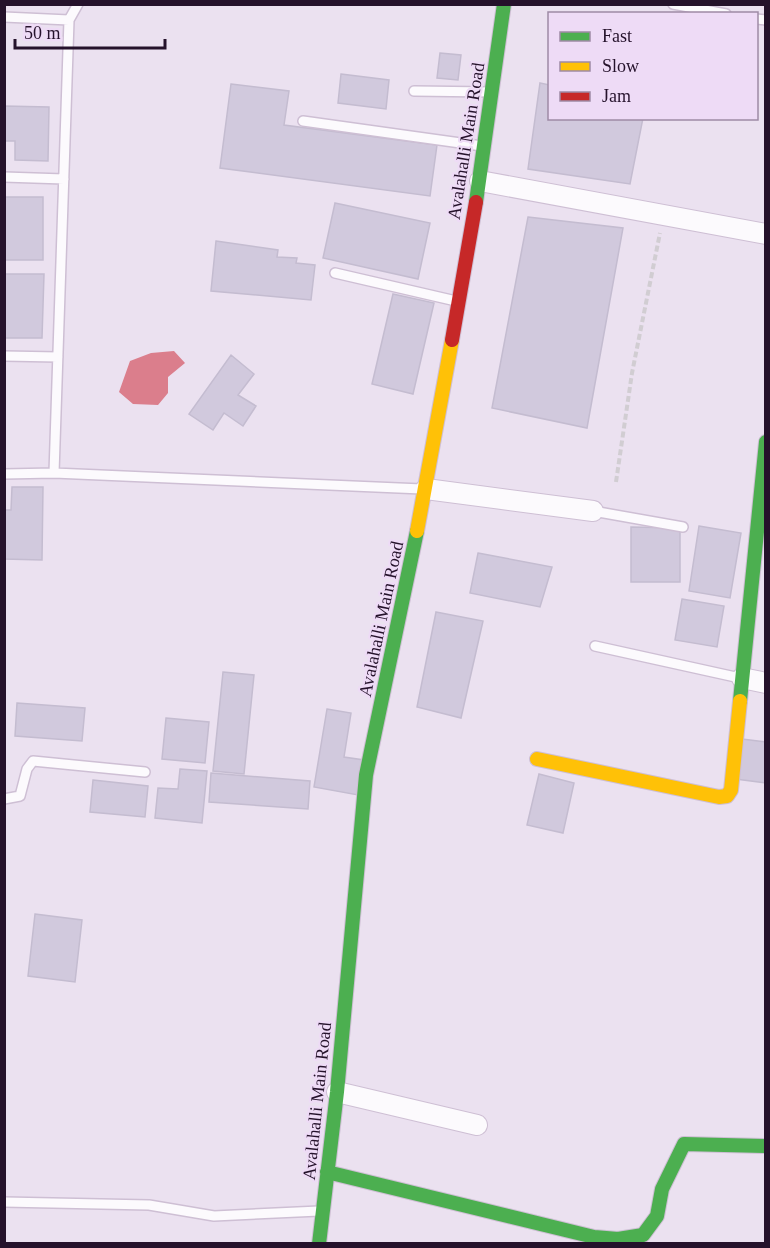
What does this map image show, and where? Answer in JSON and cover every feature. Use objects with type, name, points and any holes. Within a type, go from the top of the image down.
[{"type":"main road","name":"Avalahalli Main Road","points":[[322,1242],[322,1211],[338,1092],[366,775],[426,489],[480,181],[504,4]]},
{"type":"main road","points":[[537,759],[727,796],[731,790],[765,442]]},
{"type":"main road","points":[[327,1172],[594,1237],[618,1239],[643,1235],[657,1216],[662,1189],[684,1144],[765,1146]]},
{"type":"street","points":[[480,181],[765,234]]},
{"type":"street","points":[[426,489],[593,511]]},
{"type":"street","points":[[742,678],[765,683]]},
{"type":"street","points":[[338,1092],[477,1125]]},
{"type":"lane","points":[[54,472],[69,20],[78,4]]},
{"type":"lane","points":[[673,4],[715,12]]},
{"type":"lane","points":[[4,17],[69,20]]},
{"type":"lane","points":[[414,91],[493,92]]},
{"type":"lane","points":[[303,121],[485,147]]},
{"type":"lane","points":[[4,177],[64,178]]},
{"type":"lane","points":[[335,273],[458,301]]},
{"type":"lane","points":[[4,356],[58,357]]},
{"type":"lane","points":[[4,474],[54,472],[426,489]]},
{"type":"lane","points":[[593,511],[683,526]]},
{"type":"lane","points":[[595,646],[742,678]]},
{"type":"lane","points":[[4,799],[20,796],[27,769],[33,761],[145,772]]},
{"type":"lane","points":[[4,1202],[149,1206],[214,1216],[322,1211]]},
{"type":"path","points":[[616,482],[632,373],[664,215]]},
{"type":"shaded area","points":[[174,351],[185,363],[168,377],[168,393],[158,405],[133,404],[119,392],[130,361],[151,353]]},
{"type":"building","points":[[440,53],[461,55],[458,80],[437,78]]},
{"type":"building","points":[[341,74],[389,80],[386,109],[338,103]]},
{"type":"building","points":[[540,83],[548,85],[548,120],[643,120],[630,184],[528,169]]},
{"type":"building","points":[[231,84],[289,91],[284,125],[437,145],[430,196],[220,168]]},
{"type":"building","points":[[4,106],[49,107],[48,161],[15,160],[15,141],[4,141]]},
{"type":"building","points":[[4,197],[43,197],[43,260],[4,260]]},
{"type":"building","points":[[335,203],[430,223],[418,279],[323,258]]},
{"type":"building","points":[[528,217],[623,228],[587,428],[492,408]]},
{"type":"building","points":[[216,241],[278,250],[277,257],[297,258],[296,263],[315,265],[311,300],[211,291]]},
{"type":"building","points":[[4,274],[44,274],[42,338],[4,338]]},
{"type":"building","points":[[393,294],[434,303],[413,394],[372,384]]},
{"type":"building","points":[[231,355],[254,374],[238,395],[256,406],[243,426],[224,413],[213,430],[189,414]]},
{"type":"building","points":[[12,487],[43,487],[42,560],[4,559],[4,510],[11,510]]},
{"type":"building","points":[[699,526],[741,533],[730,598],[689,591]]},
{"type":"building","points":[[631,527],[680,528],[680,582],[631,582]]},
{"type":"building","points":[[478,553],[552,567],[540,607],[470,593]]},
{"type":"building","points":[[682,599],[724,606],[717,647],[675,640]]},
{"type":"building","points":[[436,612],[483,621],[461,718],[417,707]]},
{"type":"building","points":[[223,672],[254,675],[244,774],[213,771]]},
{"type":"building","points":[[17,703],[85,708],[82,741],[15,736]]},
{"type":"building","points":[[327,709],[351,713],[344,757],[364,760],[358,795],[314,787]]},
{"type":"building","points":[[166,718],[209,722],[205,763],[162,759]]},
{"type":"building","points":[[742,739],[766,742],[766,783],[736,779]]},
{"type":"building","points":[[180,769],[207,771],[202,823],[155,818],[158,788],[178,789]]},
{"type":"building","points":[[211,773],[310,781],[308,809],[209,802]]},
{"type":"building","points":[[539,774],[574,783],[563,833],[527,825]]},
{"type":"building","points":[[93,780],[148,786],[145,817],[90,812]]},
{"type":"building","points":[[35,914],[82,920],[75,982],[28,976]]},
{"type":"traffic: fast","points":[[476,202],[504,4]]},
{"type":"traffic: fast","points":[[740,701],[766,442]]},
{"type":"traffic: fast","points":[[319,1244],[337,1092],[366,775],[417,531]]},
{"type":"traffic: fast","points":[[327,1172],[594,1237],[618,1239],[643,1235],[657,1216],[662,1189],[684,1144],[766,1146]]},
{"type":"traffic: slow","points":[[417,531],[452,340]]},
{"type":"traffic: slow","points":[[537,759],[719,797],[727,796],[731,790],[740,701]]},
{"type":"traffic: jam","points":[[452,340],[476,202]]}]
